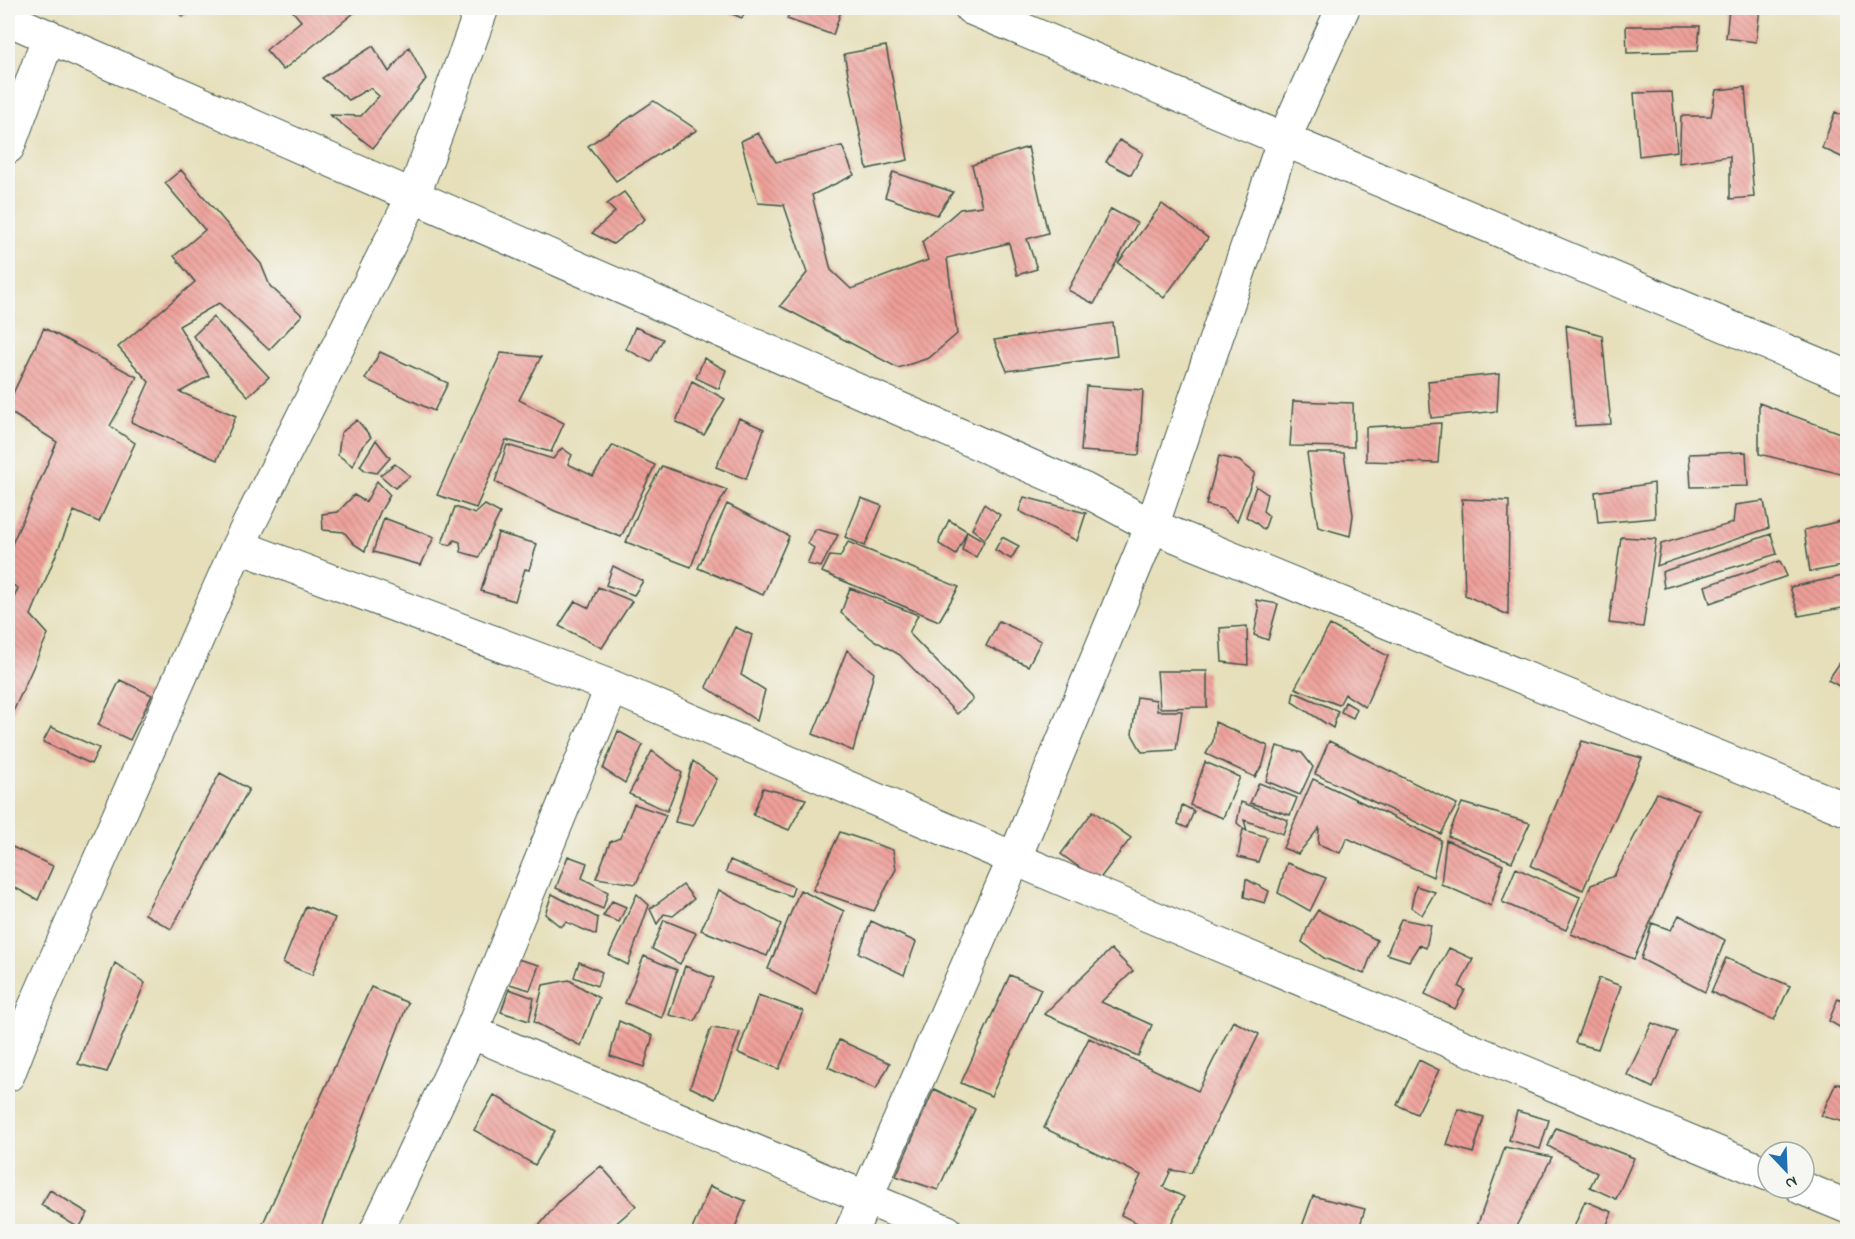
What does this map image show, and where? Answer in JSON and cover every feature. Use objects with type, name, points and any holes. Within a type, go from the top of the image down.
[{"type":"street","points":[[8,1075],[33,1011],[238,546],[413,197],[482,8]]},
{"type":"street","points":[[972,8],[1848,377]]},
{"type":"street","points":[[851,1232],[1015,857],[1152,526],[1284,138],[1343,8]]},
{"type":"street","points":[[8,19],[1083,489],[1152,526],[1848,810]]},
{"type":"street","points":[[8,147],[49,36]]},
{"type":"street","points":[[238,546],[612,687],[1124,905],[1756,1169]]},
{"type":"street","points":[[376,1232],[471,1032],[612,687]]},
{"type":"street","points":[[471,1032],[947,1232]]},
{"type":"street","points":[[1816,1194],[1848,1207]]},
{"type":"building","points":[[176,8],[196,8],[182,17]]},
{"type":"building","points":[[290,8],[360,8],[283,70],[266,50],[301,21]]},
{"type":"building","points":[[718,8],[747,8],[742,18]]},
{"type":"building","points":[[791,8],[842,8],[833,35],[787,19]]},
{"type":"building","points":[[1729,8],[1760,8],[1756,42],[1726,38]]},
{"type":"building","points":[[1626,26],[1700,26],[1698,51],[1627,53]]},
{"type":"building","points":[[373,46],[389,72],[409,47],[426,79],[373,148],[330,115],[361,116],[379,96],[370,88],[349,100],[322,78]]},
{"type":"building","points":[[886,46],[908,160],[867,169],[844,54]]},
{"type":"building","points":[[1745,87],[1754,197],[1730,199],[1730,156],[1679,163],[1681,116],[1711,116],[1716,90]]},
{"type":"building","points":[[1672,92],[1677,151],[1639,156],[1634,93]]},
{"type":"building","points":[[654,101],[697,130],[616,181],[588,146]]},
{"type":"building","points":[[1835,112],[1848,118],[1848,160],[1822,148]]},
{"type":"building","points":[[758,133],[776,162],[842,146],[854,175],[812,195],[831,270],[851,289],[928,260],[922,242],[960,209],[982,206],[972,165],[1028,147],[1048,233],[1027,239],[1037,269],[1017,275],[1009,243],[947,258],[957,334],[929,358],[898,368],[780,306],[807,273],[784,205],[758,203],[741,141]]},
{"type":"building","points":[[1119,140],[1143,153],[1131,175],[1106,162]]},
{"type":"building","points":[[181,170],[261,264],[270,286],[302,315],[269,350],[219,303],[179,326],[209,376],[180,392],[236,416],[217,460],[131,422],[149,382],[118,347],[195,282],[174,256],[205,230],[165,183]]},
{"type":"building","points":[[893,172],[953,192],[937,215],[885,197]]},
{"type":"building","points":[[624,192],[645,219],[613,244],[592,233],[615,212],[607,204]]},
{"type":"building","points":[[1162,204],[1208,238],[1164,298],[1118,263]]},
{"type":"building","points":[[1111,209],[1137,223],[1094,304],[1068,290]]},
{"type":"building","points":[[213,317],[269,377],[248,396],[193,336]]},
{"type":"building","points":[[1113,323],[1117,356],[1007,371],[994,340]]},
{"type":"building","points":[[1566,325],[1602,335],[1611,424],[1575,426]]},
{"type":"building","points":[[635,327],[663,339],[651,362],[626,349]]},
{"type":"building","points":[[44,328],[137,377],[110,426],[135,443],[99,522],[74,511],[31,615],[48,634],[8,723],[8,612],[18,588],[8,582],[8,553],[57,442],[8,411],[8,404]]},
{"type":"building","points":[[380,352],[448,383],[434,411],[365,379]]},
{"type":"building","points":[[501,353],[541,357],[519,400],[564,423],[551,452],[506,440],[476,508],[437,495]]},
{"type":"building","points":[[704,358],[726,370],[719,389],[696,378]]},
{"type":"building","points":[[1499,374],[1497,411],[1431,418],[1428,381]]},
{"type":"building","points":[[692,381],[725,399],[704,435],[676,422]]},
{"type":"building","points":[[1086,386],[1143,390],[1139,455],[1081,451]]},
{"type":"building","points":[[1293,401],[1353,403],[1354,447],[1290,446]]},
{"type":"building","points":[[1759,403],[1848,436],[1846,475],[1759,454]]},
{"type":"building","points":[[739,418],[764,429],[746,479],[716,467]]},
{"type":"building","points":[[357,420],[371,437],[360,449],[353,466],[338,455],[341,433]]},
{"type":"building","points":[[1441,423],[1438,463],[1366,461],[1366,427]]},
{"type":"building","points":[[376,440],[390,458],[377,473],[366,471],[360,466]]},
{"type":"building","points":[[507,445],[553,459],[562,448],[572,455],[568,464],[593,476],[613,445],[655,465],[621,537],[555,511],[495,482]]},
{"type":"building","points":[[1746,452],[1748,486],[1691,487],[1689,454]]},
{"type":"building","points":[[1307,453],[1344,453],[1353,515],[1350,536],[1318,527]]},
{"type":"building","points":[[1219,456],[1239,461],[1255,473],[1237,521],[1223,509],[1206,505]]},
{"type":"building","points":[[395,464],[410,476],[395,488],[380,475]]},
{"type":"building","points":[[662,466],[727,490],[707,525],[691,567],[626,542],[645,496]]},
{"type":"building","points":[[377,481],[390,495],[380,512],[365,551],[354,544],[344,532],[323,530],[322,514],[338,512],[354,495],[366,502]]},
{"type":"building","points":[[1654,483],[1655,518],[1598,523],[1595,492]]},
{"type":"building","points":[[1256,486],[1267,494],[1263,511],[1269,516],[1264,530],[1246,517]]},
{"type":"building","points":[[1024,497],[1086,513],[1077,541],[1019,511]]},
{"type":"building","points":[[861,498],[882,506],[865,546],[845,537]]},
{"type":"building","points":[[1462,499],[1509,501],[1508,615],[1465,595]]},
{"type":"building","points":[[1764,501],[1769,528],[1657,566],[1661,544],[1733,523],[1735,505]]},
{"type":"building","points":[[727,504],[789,536],[763,595],[698,568]]},
{"type":"building","points":[[984,504],[1000,515],[985,539],[972,529]]},
{"type":"building","points":[[485,505],[500,513],[479,557],[461,552],[460,542],[454,540],[451,545],[442,543],[455,507],[475,514]]},
{"type":"building","points":[[384,518],[434,537],[421,565],[373,552]]},
{"type":"building","points":[[1848,519],[1848,565],[1810,572],[1804,530]]},
{"type":"building","points":[[949,520],[967,531],[956,555],[939,544]]},
{"type":"building","points":[[816,529],[838,535],[821,567],[807,564],[814,548],[807,543]]},
{"type":"building","points":[[967,531],[984,541],[976,557],[962,550]]},
{"type":"building","points":[[498,533],[537,544],[529,570],[525,569],[515,601],[481,591]]},
{"type":"building","points":[[1771,534],[1777,554],[1664,588],[1662,572]]},
{"type":"building","points":[[1002,537],[1019,546],[1011,559],[995,550]]},
{"type":"building","points":[[1621,537],[1656,539],[1643,627],[1609,623]]},
{"type":"building","points":[[848,542],[959,587],[939,621],[822,572],[830,556],[840,557]]},
{"type":"building","points":[[1780,561],[1787,576],[1710,603],[1705,586]]},
{"type":"building","points":[[613,566],[643,581],[634,595],[606,585]]},
{"type":"building","points":[[1848,575],[1848,607],[1799,616],[1790,587]]},
{"type":"building","points":[[598,587],[632,601],[602,648],[559,626],[575,601],[589,608]]},
{"type":"building","points":[[850,588],[918,615],[909,633],[973,699],[957,714],[900,655],[872,639],[841,613]]},
{"type":"building","points":[[1256,600],[1278,604],[1268,640],[1254,635],[1259,610]]},
{"type":"building","points":[[999,621],[1041,641],[1028,666],[986,646]]},
{"type":"building","points":[[1330,625],[1388,656],[1365,707],[1345,694],[1339,705],[1295,688]]},
{"type":"building","points":[[1247,626],[1248,665],[1222,662],[1220,628]]},
{"type":"building","points":[[735,627],[752,635],[741,675],[765,690],[757,721],[706,687]]},
{"type":"building","points":[[847,650],[874,673],[853,751],[813,734]]},
{"type":"building","points":[[1848,651],[1848,691],[1828,680]]},
{"type":"building","points":[[1157,671],[1207,671],[1207,707],[1160,708]]},
{"type":"building","points":[[120,680],[152,695],[130,740],[98,725]]},
{"type":"building","points":[[1294,692],[1338,711],[1333,728],[1292,702]]},
{"type":"building","points":[[1137,697],[1156,700],[1157,711],[1182,711],[1176,750],[1142,752],[1132,734]]},
{"type":"building","points":[[1345,702],[1357,709],[1353,718],[1341,712]]},
{"type":"building","points":[[1215,722],[1268,746],[1263,764],[1255,777],[1206,754],[1213,741]]},
{"type":"building","points":[[51,727],[99,748],[91,764],[43,742]]},
{"type":"building","points":[[618,731],[643,745],[625,783],[603,769]]},
{"type":"building","points":[[1329,741],[1457,804],[1441,834],[1315,774]]},
{"type":"building","points":[[1582,741],[1642,758],[1583,890],[1531,866]]},
{"type":"building","points":[[1277,746],[1302,753],[1313,767],[1300,795],[1266,781]]},
{"type":"building","points":[[652,751],[682,773],[667,811],[629,794]]},
{"type":"building","points":[[693,761],[717,779],[693,826],[675,822]]},
{"type":"building","points":[[1205,762],[1240,777],[1223,818],[1190,805]]},
{"type":"building","points":[[220,773],[249,789],[171,929],[145,914]]},
{"type":"building","points":[[1313,779],[1441,840],[1433,877],[1347,838],[1340,853],[1318,844],[1319,828],[1298,854],[1283,848]]},
{"type":"building","points":[[1259,783],[1297,798],[1290,815],[1250,803]]},
{"type":"building","points":[[763,788],[806,799],[789,830],[753,815]]},
{"type":"building","points":[[1657,793],[1700,810],[1634,959],[1571,934],[1591,885],[1614,876]]},
{"type":"building","points":[[1241,802],[1288,820],[1283,834],[1244,820],[1247,831],[1237,823]]},
{"type":"building","points":[[1462,803],[1530,823],[1512,862],[1448,836]]},
{"type":"building","points":[[634,804],[666,815],[636,884],[596,878],[610,842],[620,838]]},
{"type":"building","points":[[1182,805],[1194,811],[1187,828],[1178,824]]},
{"type":"building","points":[[1093,811],[1131,838],[1098,881],[1061,854]]},
{"type":"building","points":[[1243,829],[1267,837],[1258,862],[1238,857]]},
{"type":"building","points":[[840,832],[893,850],[896,869],[874,911],[813,890]]},
{"type":"building","points":[[1446,840],[1503,865],[1491,906],[1441,884]]},
{"type":"building","points":[[8,845],[53,866],[38,900],[8,884]]},
{"type":"building","points":[[568,856],[587,863],[582,878],[608,892],[603,909],[556,888]]},
{"type":"building","points":[[730,860],[794,887],[791,896],[726,872]]},
{"type":"building","points":[[1287,863],[1326,878],[1310,911],[1278,893]]},
{"type":"building","points":[[1516,868],[1580,897],[1566,930],[1502,902]]},
{"type":"building","points":[[1246,879],[1269,891],[1265,903],[1244,897]]},
{"type":"building","points":[[683,885],[694,899],[673,916],[664,914],[657,924],[650,909]]},
{"type":"building","points":[[1416,886],[1435,892],[1422,915],[1411,907]]},
{"type":"building","points":[[719,890],[781,924],[767,956],[701,930]]},
{"type":"building","points":[[800,890],[844,911],[816,994],[768,969]]},
{"type":"building","points":[[552,894],[598,918],[596,935],[566,922],[561,927],[545,914]]},
{"type":"building","points":[[637,894],[649,905],[628,965],[609,955]]},
{"type":"building","points":[[612,901],[626,907],[619,922],[603,916]]},
{"type":"building","points":[[306,906],[335,918],[312,975],[283,963]]},
{"type":"building","points":[[1318,910],[1377,940],[1364,974],[1324,958],[1302,942]]},
{"type":"building","points":[[1679,915],[1725,940],[1705,992],[1641,959],[1652,923],[1671,930]]},
{"type":"building","points":[[1401,919],[1431,925],[1426,948],[1419,945],[1409,961],[1387,954]]},
{"type":"building","points":[[664,920],[696,933],[680,964],[652,949]]},
{"type":"building","points":[[871,921],[916,942],[904,975],[859,953]]},
{"type":"building","points":[[1449,948],[1473,959],[1459,987],[1465,990],[1455,1009],[1425,994]]},
{"type":"building","points":[[1111,949],[1133,971],[1101,1002],[1152,1025],[1138,1056],[1044,1014]]},
{"type":"building","points":[[644,956],[677,970],[662,1018],[625,1003]]},
{"type":"building","points":[[1726,958],[1790,986],[1774,1020],[1711,992]]},
{"type":"building","points":[[517,959],[539,965],[530,990],[499,981]]},
{"type":"building","points":[[579,962],[602,972],[597,986],[574,977]]},
{"type":"building","points":[[115,963],[145,983],[107,1072],[78,1064]]},
{"type":"building","points":[[685,966],[714,978],[695,1021],[669,1015]]},
{"type":"building","points":[[1010,975],[1041,989],[991,1096],[961,1083]]},
{"type":"building","points":[[1599,978],[1621,986],[1598,1049],[1575,1043]]},
{"type":"building","points":[[569,980],[599,998],[581,1046],[534,1022],[543,985]]},
{"type":"building","points":[[371,987],[408,1003],[319,1232],[259,1232]]},
{"type":"building","points":[[509,989],[534,998],[529,1021],[501,1012]]},
{"type":"building","points":[[758,995],[803,1011],[779,1069],[738,1053]]},
{"type":"building","points":[[1838,998],[1848,1004],[1848,1032],[1829,1021]]},
{"type":"building","points":[[619,1021],[653,1036],[644,1067],[610,1056]]},
{"type":"building","points":[[1233,1021],[1259,1034],[1191,1173],[1171,1170],[1163,1187],[1184,1197],[1167,1232],[1155,1232],[1121,1215],[1141,1175],[1044,1128],[1089,1038],[1198,1091]]},
{"type":"building","points":[[1652,1023],[1677,1032],[1653,1088],[1627,1075]]},
{"type":"building","points":[[711,1028],[740,1032],[715,1099],[690,1087]]},
{"type":"building","points":[[839,1040],[890,1063],[876,1089],[828,1067]]},
{"type":"building","points":[[1419,1060],[1439,1070],[1417,1114],[1397,1105]]},
{"type":"building","points":[[1836,1083],[1848,1088],[1848,1123],[1821,1116]]},
{"type":"building","points":[[934,1089],[975,1109],[938,1190],[896,1176]]},
{"type":"building","points":[[494,1095],[555,1131],[535,1165],[474,1130]]},
{"type":"building","points":[[1458,1109],[1484,1117],[1473,1153],[1447,1145]]},
{"type":"building","points":[[1517,1111],[1549,1120],[1540,1149],[1509,1140]]},
{"type":"building","points":[[1556,1128],[1634,1158],[1616,1199],[1590,1187],[1597,1173],[1548,1146]]},
{"type":"building","points":[[1505,1147],[1552,1157],[1513,1232],[1475,1232]]},
{"type":"building","points":[[601,1166],[636,1206],[606,1232],[534,1232],[560,1200]]},
{"type":"building","points":[[710,1186],[746,1201],[733,1232],[691,1232]]},
{"type":"building","points":[[50,1190],[88,1213],[79,1228],[41,1205]]},
{"type":"building","points":[[1313,1196],[1365,1209],[1358,1232],[1300,1232]]},
{"type":"building","points":[[1585,1201],[1612,1212],[1604,1232],[1572,1232]]}]
